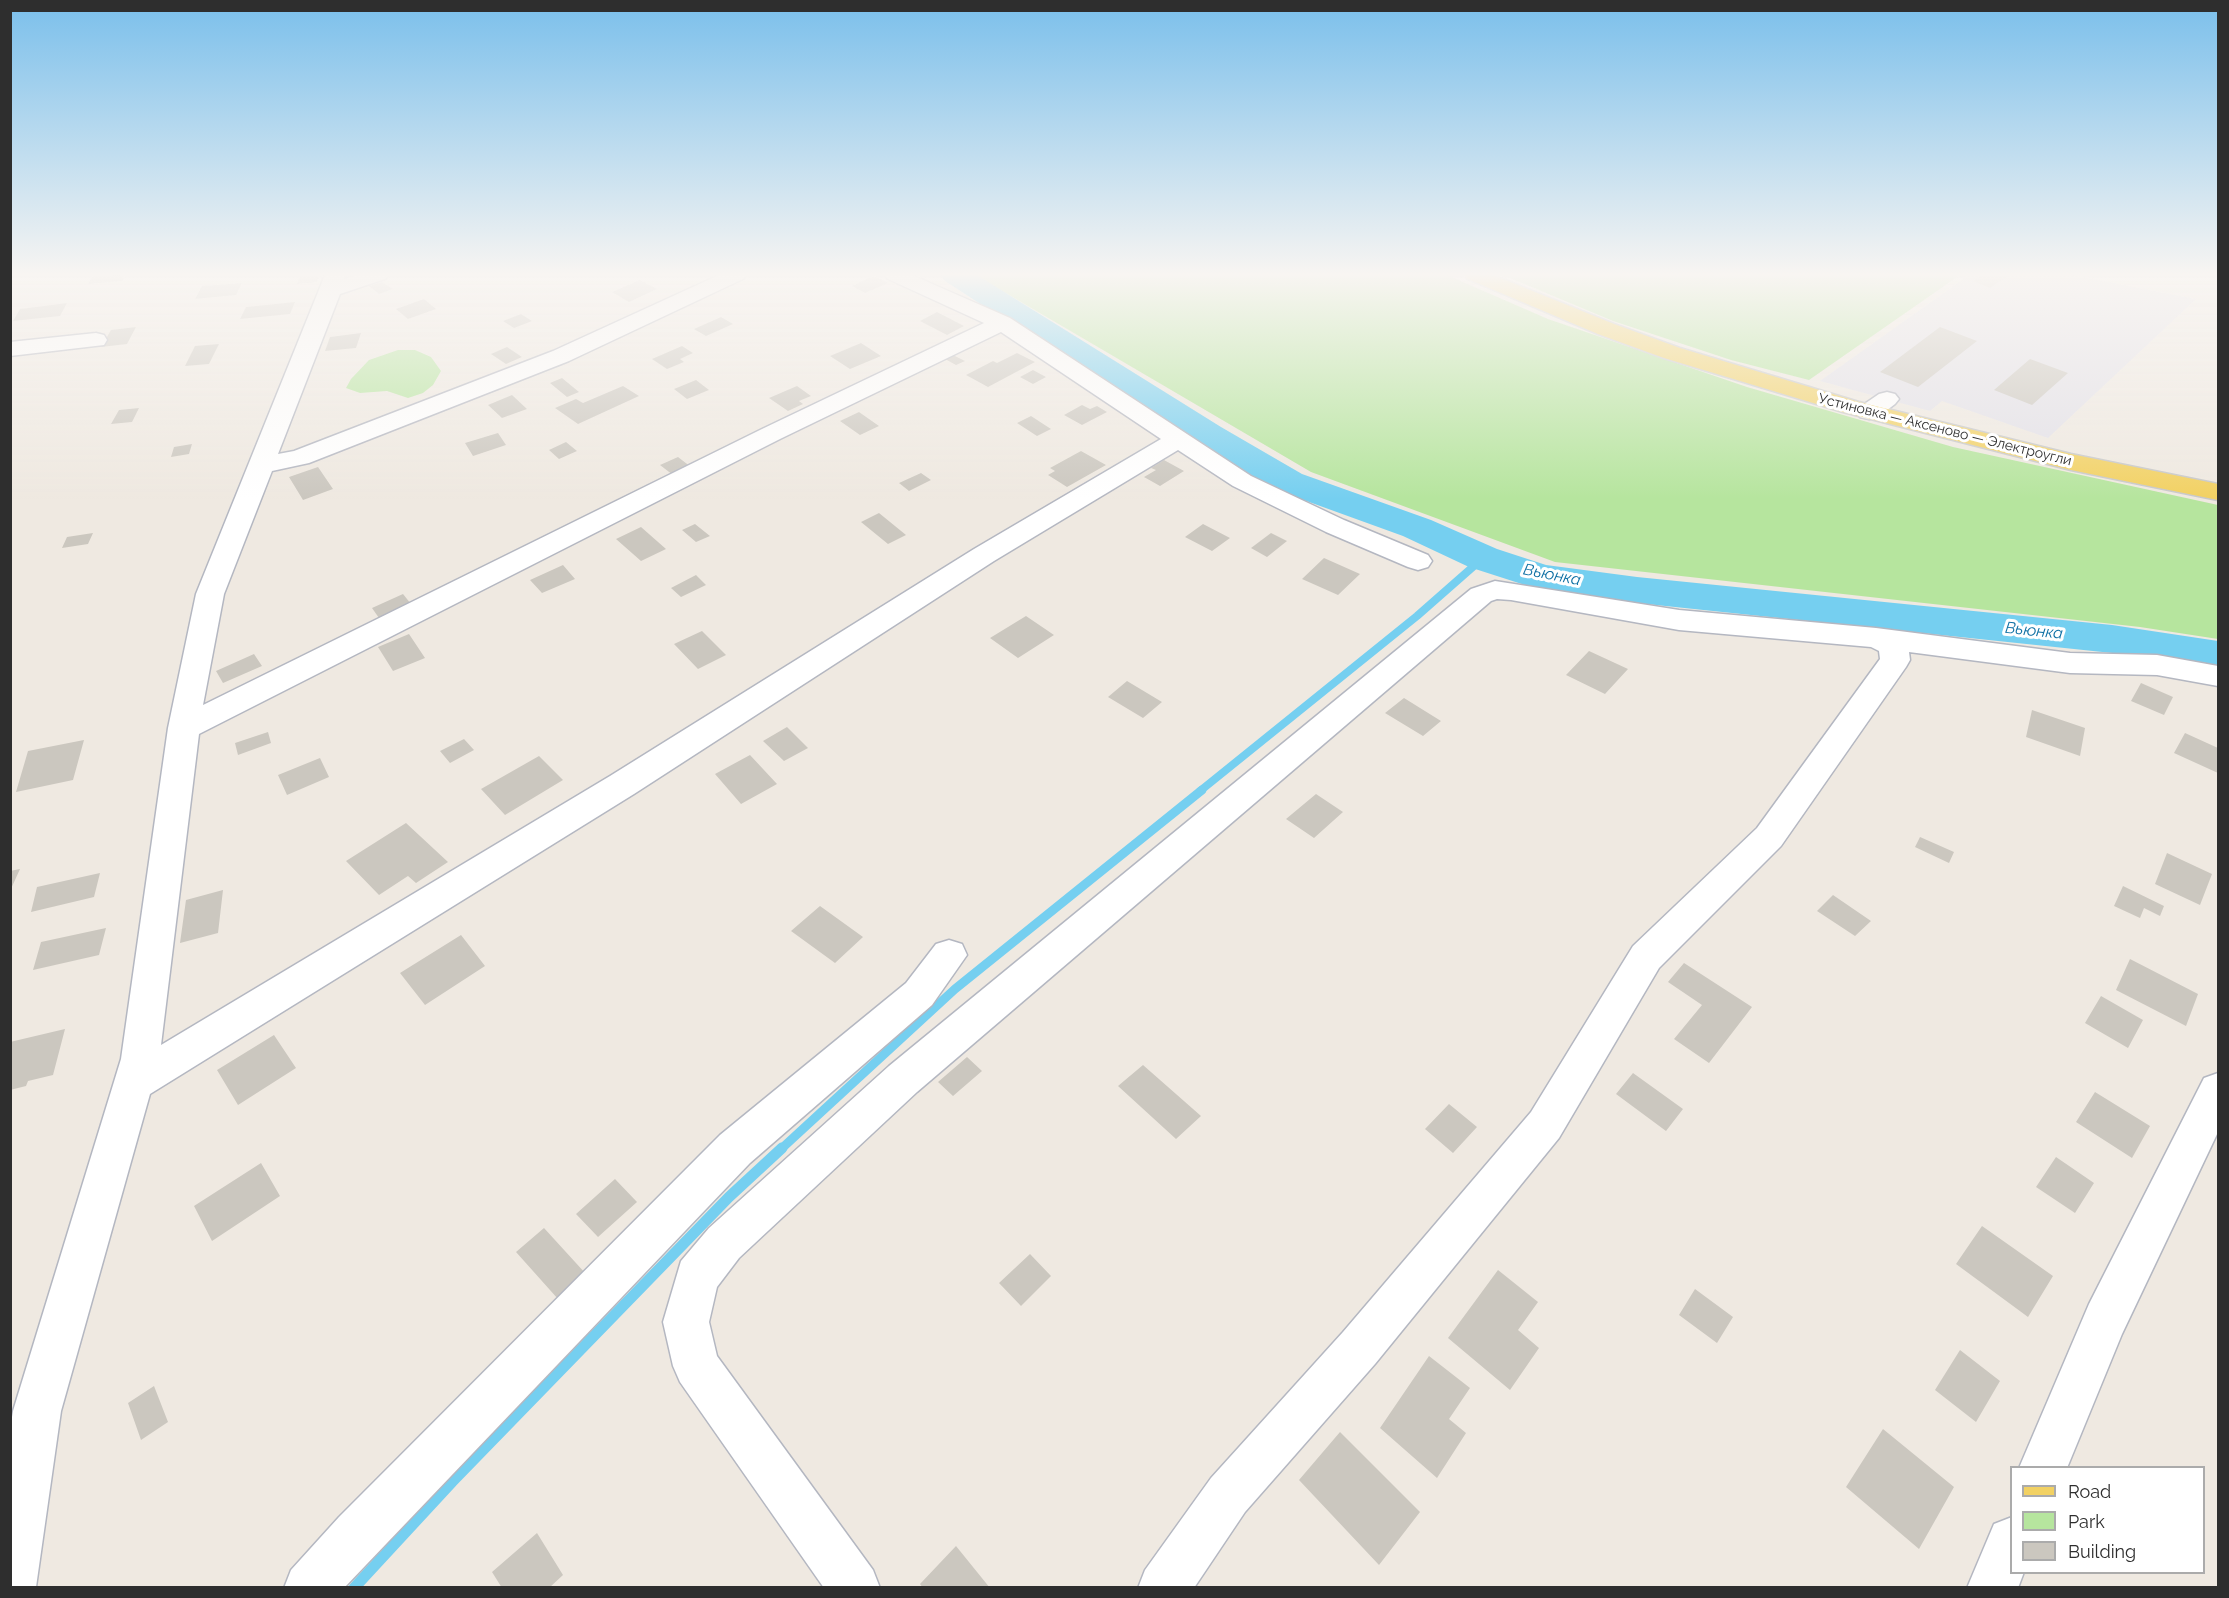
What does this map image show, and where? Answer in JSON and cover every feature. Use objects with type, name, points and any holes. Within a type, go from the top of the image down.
[{"type":"main road","name":"Устиновка — Аксеново — Электроугли","points":[[1663,350],[1878,405],[2071,462],[2218,492]]},
{"type":"street","points":[[10,1587],[37,1411],[140,1059],[184,728],[210,594],[306,350]]},
{"type":"street","points":[[260,465],[300,458],[575,350]]},
{"type":"street","points":[[184,728],[761,439],[947,350]]},
{"type":"street","points":[[1043,350],[1242,481],[1335,526],[1418,561]]},
{"type":"street","points":[[133,1083],[622,785],[984,555],[1179,439]]},
{"type":"street","points":[[855,1587],[696,1366],[686,1322],[697,1277],[724,1243],[903,1079],[1481,595],[1495,590],[1512,591],[1679,620],[1876,638],[2070,663],[2157,665],[2218,676]]},
{"type":"street","points":[[1163,1587],[1228,1495],[1359,1348],[1545,1125],[1646,957],[1769,837],[1895,660],[1893,646],[1876,638]]},
{"type":"street","points":[[309,1587],[728,1157],[919,994],[949,955]]},
{"type":"street","points":[[2043,1466],[2105,1320],[2218,1091]]},
{"type":"street","points":[[1992,1587],[2010,1546]]},
{"type":"shaded area","points":[[1864,350],[2142,350],[2048,438],[1942,401],[1930,411],[1820,381]]},
{"type":"green space","points":[[398,350],[415,350],[431,357],[441,371],[433,385],[423,393],[408,398],[387,391],[360,393],[346,388],[351,379],[369,360]]},
{"type":"green space","points":[[1102,350],[1637,350],[1747,387],[1953,447],[2218,505],[2218,639],[2140,627],[1555,562],[1311,472]]},
{"type":"green space","points":[[1699,350],[1853,350],[1809,380]]},
{"type":"building","points":[[193,350],[216,350],[209,364],[185,366]]},
{"type":"building","points":[[501,350],[511,350],[522,357],[506,364],[491,354]]},
{"type":"building","points":[[674,350],[688,350],[693,353],[680,359],[684,362],[667,369],[652,359]]},
{"type":"building","points":[[845,350],[871,350],[881,356],[850,369],[830,356]]},
{"type":"building","points":[[1910,350],[1966,350],[1918,387],[1880,372]]},
{"type":"building","points":[[1017,353],[1035,362],[988,387],[966,375],[993,361],[997,363]]},
{"type":"building","points":[[953,355],[965,361],[956,365],[945,359]]},
{"type":"building","points":[[2030,359],[2068,373],[2032,405],[1994,390]]},
{"type":"building","points":[[1033,370],[1046,377],[1033,384],[1020,377]]},
{"type":"building","points":[[562,378],[579,392],[567,397],[550,383]]},
{"type":"building","points":[[696,380],[709,390],[687,399],[674,389]]},
{"type":"building","points":[[623,386],[639,396],[578,424],[555,408],[576,399],[583,403]]},
{"type":"building","points":[[797,386],[811,396],[799,401],[803,404],[788,411],[769,398]]},
{"type":"building","points":[[512,395],[527,409],[502,418],[488,405]]},
{"type":"building","points":[[1082,405],[1090,409],[1097,406],[1107,412],[1082,425],[1064,415]]},
{"type":"building","points":[[139,408],[132,422],[111,424],[119,410]]},
{"type":"building","points":[[859,412],[879,426],[860,435],[840,421]]},
{"type":"building","points":[[1031,416],[1051,429],[1037,436],[1017,423]]},
{"type":"building","points":[[498,433],[506,445],[473,456],[465,443]]},
{"type":"building","points":[[566,442],[577,451],[559,459],[549,450]]},
{"type":"building","points":[[192,444],[189,454],[171,457],[174,447]]},
{"type":"building","points":[[1081,451],[1106,465],[1067,487],[1048,475],[1055,471],[1050,468]]},
{"type":"building","points":[[678,457],[691,467],[673,475],[660,465]]},
{"type":"building","points":[[1164,460],[1184,471],[1160,486],[1144,477],[1156,470],[1151,468]]},
{"type":"building","points":[[318,467],[333,489],[303,500],[289,477]]},
{"type":"building","points":[[921,473],[931,480],[909,491],[899,483]]},
{"type":"building","points":[[879,513],[906,535],[888,544],[861,522]]},
{"type":"building","points":[[695,524],[710,536],[696,542],[682,530]]},
{"type":"building","points":[[1203,524],[1230,538],[1212,551],[1185,537]]},
{"type":"building","points":[[641,527],[666,549],[641,561],[616,539]]},
{"type":"building","points":[[93,533],[88,544],[62,548],[67,537]]},
{"type":"building","points":[[1271,533],[1287,541],[1267,557],[1251,548]]},
{"type":"building","points":[[1324,558],[1360,574],[1338,595],[1302,579]]},
{"type":"building","points":[[563,565],[575,579],[542,593],[530,580]]},
{"type":"building","points":[[696,575],[706,585],[681,597],[671,588]]},
{"type":"building","points":[[403,594],[411,604],[379,618],[372,608]]},
{"type":"building","points":[[1026,616],[1054,635],[1018,658],[990,638]]},
{"type":"building","points":[[702,631],[726,655],[698,669],[674,644]]},
{"type":"building","points":[[409,634],[425,658],[393,671],[378,647]]},
{"type":"building","points":[[1589,651],[1628,669],[1605,694],[1566,675]]},
{"type":"building","points":[[254,654],[262,666],[223,683],[216,671]]},
{"type":"building","points":[[1127,681],[1162,702],[1143,718],[1108,697]]},
{"type":"building","points":[[2141,683],[2173,697],[2164,715],[2131,701]]},
{"type":"building","points":[[1404,698],[1441,721],[1423,736],[1385,713]]},
{"type":"building","points":[[2032,710],[2085,728],[2080,756],[2026,737]]},
{"type":"building","points":[[787,727],[808,748],[784,761],[763,741]]},
{"type":"building","points":[[268,732],[271,743],[238,755],[235,743]]},
{"type":"building","points":[[2185,733],[2218,748],[2218,773],[2174,753]]},
{"type":"building","points":[[464,739],[474,750],[450,763],[440,751]]},
{"type":"building","points":[[84,740],[73,780],[16,792],[28,751]]},
{"type":"building","points":[[750,755],[777,784],[741,804],[715,774]]},
{"type":"building","points":[[539,756],[563,780],[505,815],[481,789]]},
{"type":"building","points":[[320,758],[329,777],[287,795],[278,775]]},
{"type":"building","points":[[1316,794],[1343,812],[1314,838],[1286,819]]},
{"type":"building","points":[[406,823],[448,862],[416,883],[408,876],[379,895],[346,861]]},
{"type":"building","points":[[1920,837],[1954,852],[1949,863],[1915,847]]},
{"type":"building","points":[[2167,853],[2212,874],[2200,905],[2155,884]]},
{"type":"building","points":[[20,869],[10,891],[10,871]]},
{"type":"building","points":[[100,873],[94,897],[31,912],[37,887]]},
{"type":"building","points":[[2123,886],[2164,906],[2160,916],[2144,908],[2140,918],[2114,906]]},
{"type":"building","points":[[223,890],[218,933],[180,943],[186,900]]},
{"type":"building","points":[[1833,895],[1871,921],[1855,936],[1817,911]]},
{"type":"building","points":[[820,906],[863,937],[835,963],[791,931]]},
{"type":"building","points":[[106,928],[99,955],[33,970],[41,942]]},
{"type":"building","points":[[461,935],[485,966],[425,1005],[400,973]]},
{"type":"building","points":[[2130,959],[2198,994],[2186,1026],[2116,990]]},
{"type":"building","points":[[1684,963],[1752,1007],[1709,1063],[1674,1039],[1702,1005],[1668,982]]},
{"type":"building","points":[[2101,996],[2143,1020],[2128,1048],[2085,1023]]},
{"type":"building","points":[[65,1029],[53,1075],[28,1081],[26,1086],[10,1090],[10,1042]]},
{"type":"building","points":[[274,1035],[296,1068],[238,1105],[217,1070]]},
{"type":"building","points":[[967,1057],[982,1071],[953,1096],[938,1082]]},
{"type":"building","points":[[1143,1065],[1201,1116],[1176,1139],[1118,1086]]},
{"type":"building","points":[[1633,1073],[1683,1109],[1666,1131],[1616,1094]]},
{"type":"building","points":[[2095,1092],[2150,1126],[2132,1158],[2076,1122]]},
{"type":"building","points":[[1449,1104],[1477,1127],[1453,1153],[1425,1129]]},
{"type":"building","points":[[2056,1157],[2094,1183],[2075,1213],[2036,1187]]},
{"type":"building","points":[[261,1163],[280,1196],[212,1241],[194,1206]]},
{"type":"building","points":[[615,1179],[637,1202],[598,1237],[576,1214]]},
{"type":"building","points":[[1982,1226],[2053,1276],[2028,1317],[1956,1264]]},
{"type":"building","points":[[544,1228],[586,1274],[558,1299],[516,1252]]},
{"type":"building","points":[[1030,1254],[1051,1276],[1021,1306],[999,1283]]},
{"type":"building","points":[[1498,1270],[1538,1302],[1518,1330],[1539,1348],[1510,1390],[1448,1338]]},
{"type":"building","points":[[1695,1289],[1733,1317],[1717,1343],[1679,1315]]},
{"type":"building","points":[[1960,1350],[2000,1381],[1976,1422],[1935,1390]]},
{"type":"building","points":[[1429,1356],[1470,1388],[1449,1419],[1466,1433],[1437,1478],[1380,1428]]},
{"type":"building","points":[[154,1386],[168,1422],[141,1440],[128,1403]]},
{"type":"building","points":[[1883,1429],[1954,1487],[1919,1549],[1846,1487]]},
{"type":"building","points":[[1340,1432],[1420,1512],[1379,1565],[1299,1480]]},
{"type":"building","points":[[537,1533],[563,1575],[549,1588],[502,1588],[492,1572]]},
{"type":"building","points":[[956,1546],[990,1588],[923,1588],[920,1584]]},
{"type":"waterway","name":"Вьюнка","points":[[1073,350],[1208,435],[1289,482],[1417,528],[1483,558],[1542,577],[1637,590],[2112,639],[2218,656]]},
{"type":"waterway","points":[[1200,791],[1417,616],[1483,558]]},
{"type":"waterway","points":[[780,1150],[955,989],[1202,790]]},
{"type":"waterway","points":[[354,1588],[452,1482],[729,1197],[782,1148]]}]
